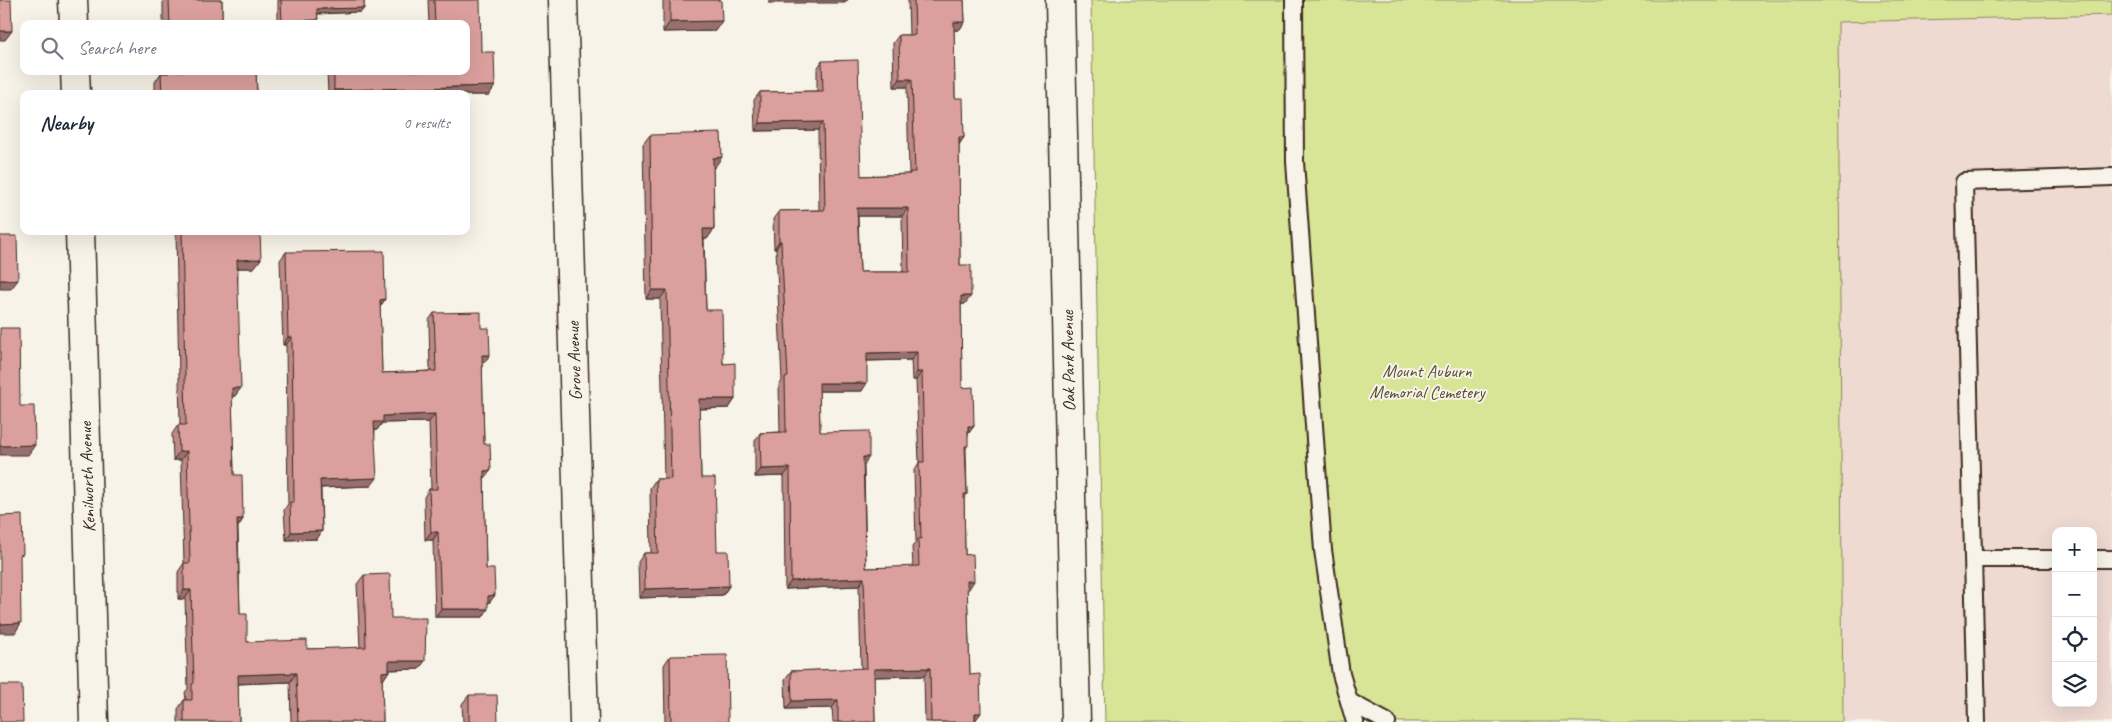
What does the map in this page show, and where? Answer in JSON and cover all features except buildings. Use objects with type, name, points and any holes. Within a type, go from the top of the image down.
[{"type":"street","points":[[73,0],[74,20]]},
{"type":"street","name":"Grove Avenue","points":[[563,0],[584,722]]},
{"type":"street","name":"Oak Park Avenue","points":[[1060,0],[1076,722]]},
{"type":"street","points":[[75,75],[76,90]]},
{"type":"street","name":"Kenilworth Avenue","points":[[80,235],[94,722]]},
{"type":"lane","points":[[1294,0],[1295,162],[1323,550],[1341,674],[1355,722]]},
{"type":"lane","points":[[1977,722],[1964,182],[2112,178]]},
{"type":"lane","points":[[1973,559],[2052,559]]},
{"type":"lane","points":[[2097,559],[2112,559]]},
{"type":"lane","points":[[1350,702],[1387,722]]},
{"type":"shaded area","points":[[2112,15],[2112,722],[1843,722],[1838,22]]},
{"type":"green space","name":"Mount Auburn Memorial Cemetery","points":[[1091,0],[2112,0],[2112,15],[1838,22],[1843,722],[1105,722]]}]
